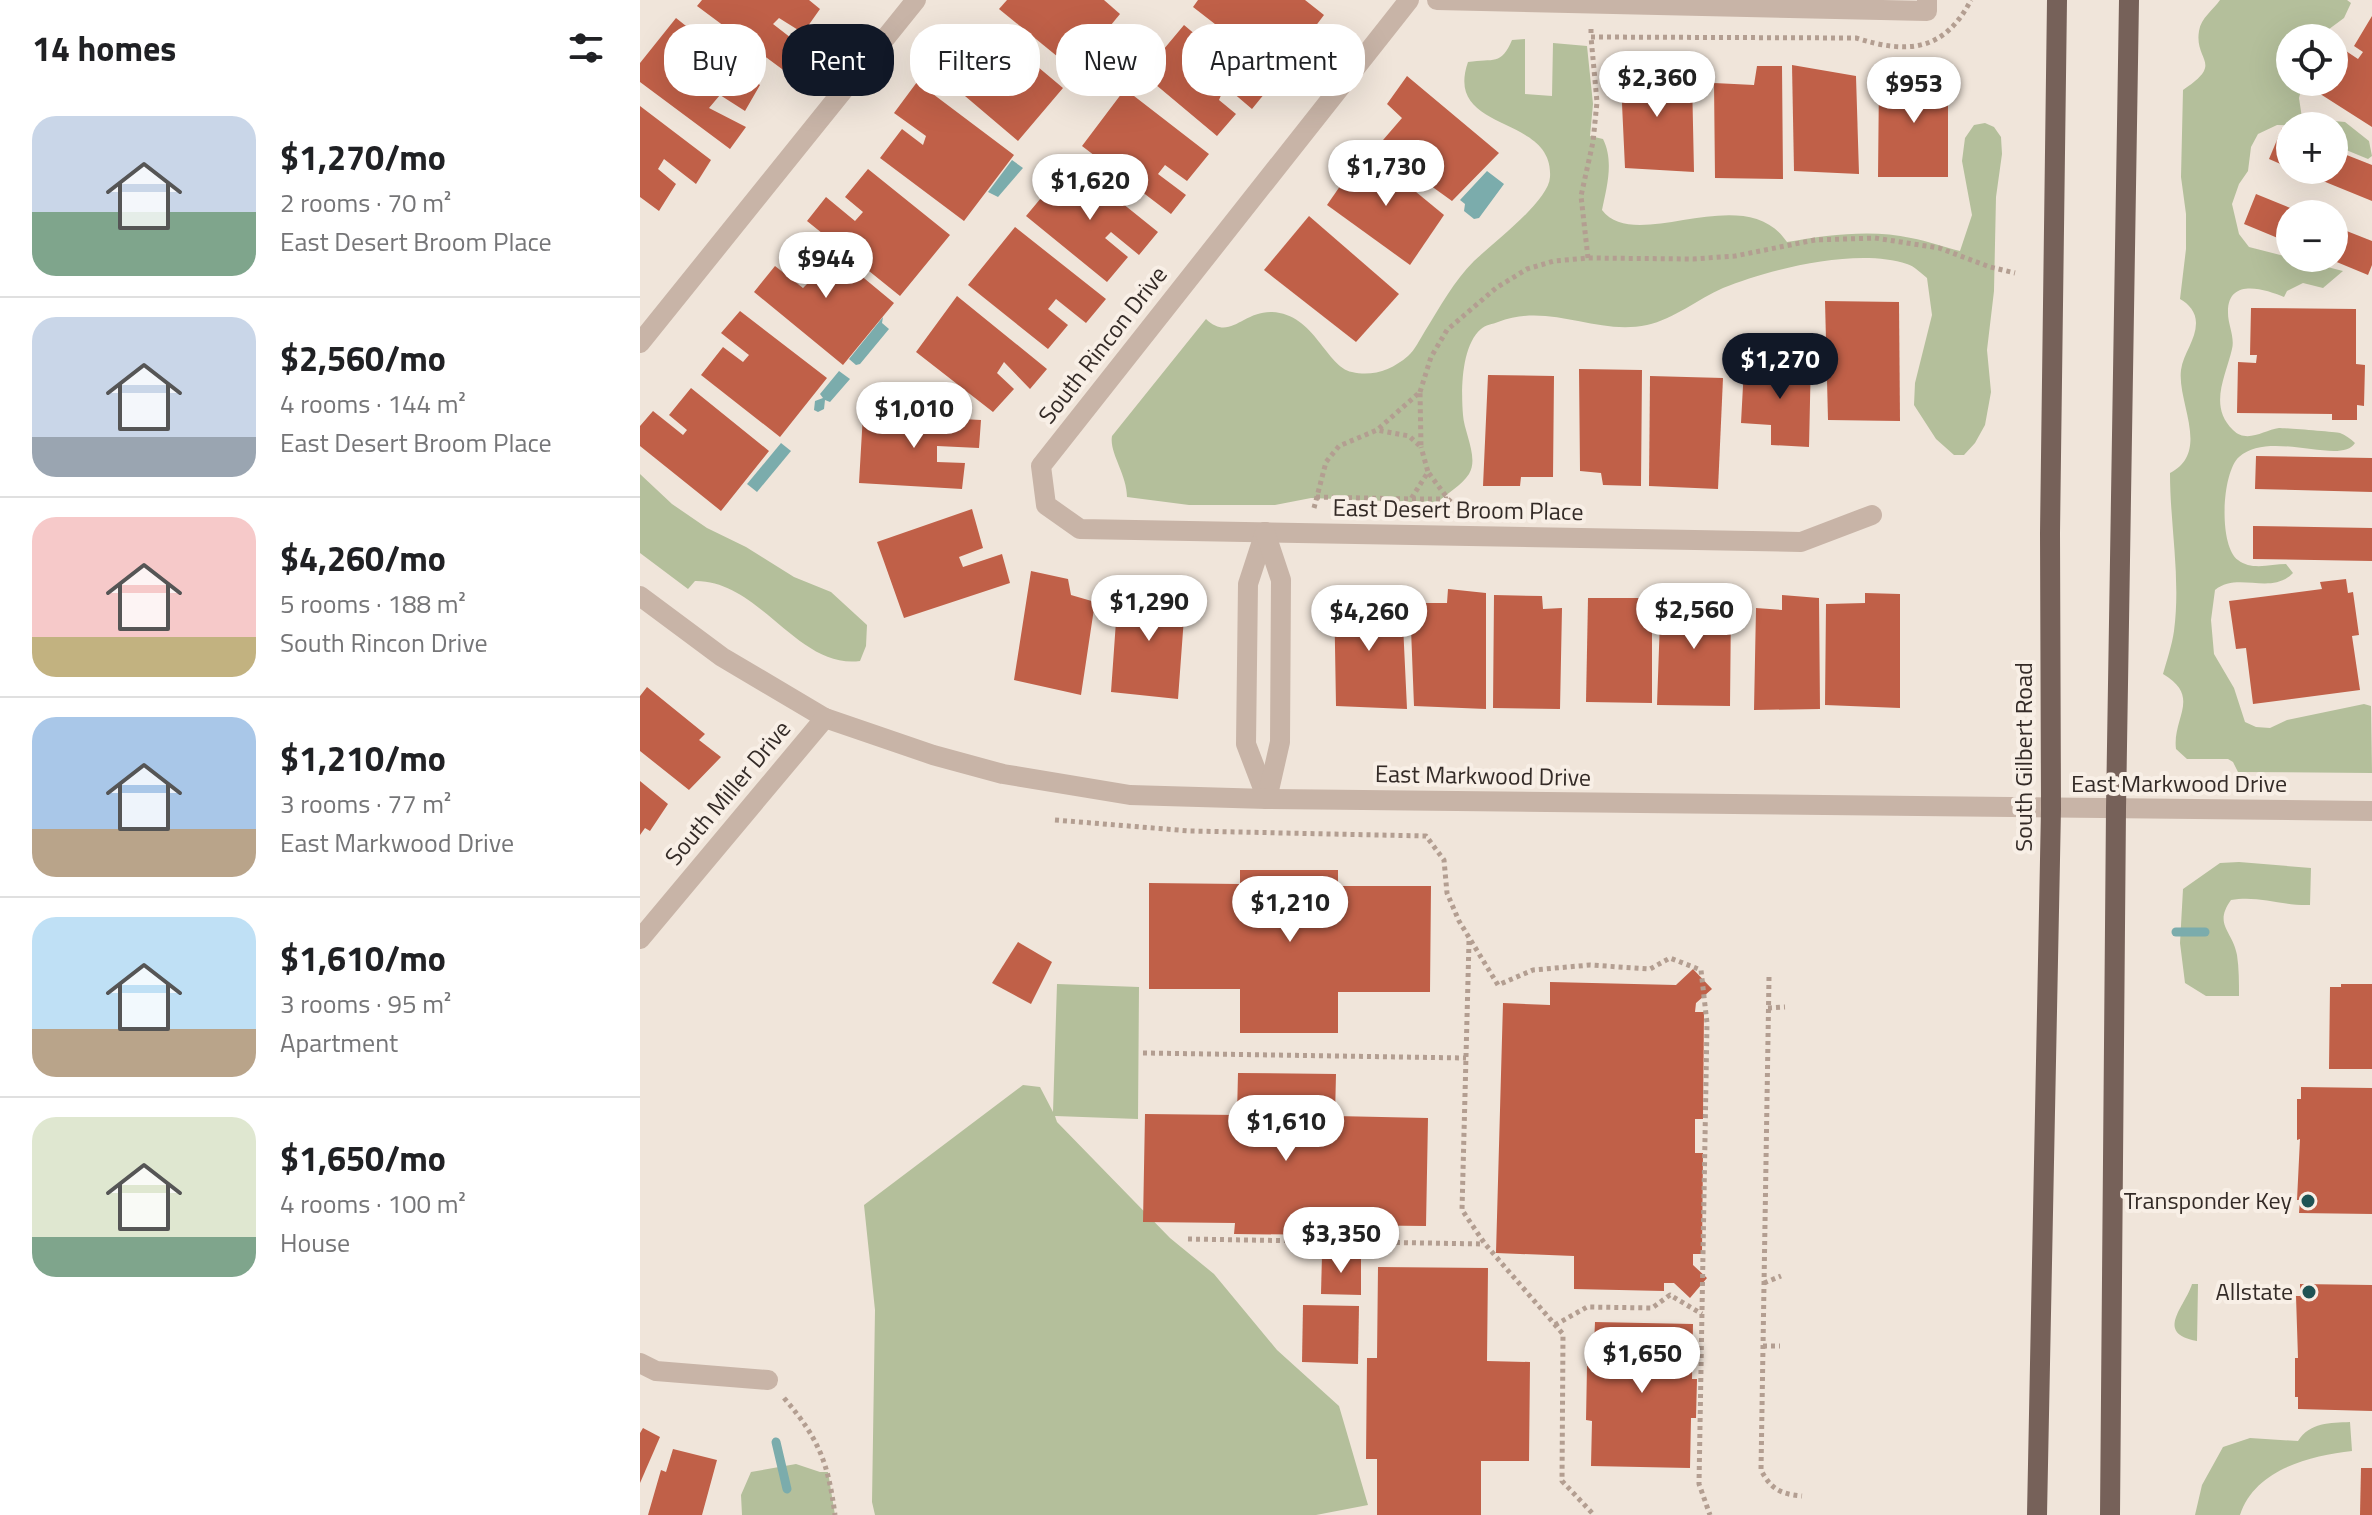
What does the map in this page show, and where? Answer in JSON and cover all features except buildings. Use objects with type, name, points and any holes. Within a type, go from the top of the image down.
[{"type":"main road","name":"South Gilbert Road","points":[[2037,1515],[2051,809],[2050,533],[2057,0]]},
{"type":"main road","points":[[2110,1515],[2116,809],[2129,0]]},
{"type":"street","points":[[640,343],[916,0]]},
{"type":"street","name":"South Rincon Drive","points":[[1046,505],[1041,466],[1409,0]]},
{"type":"street","points":[[1437,0],[1927,6]]},
{"type":"street","name":"East Desert Broom Place","points":[[1046,505],[1080,529],[1801,542],[1872,515]]},
{"type":"street","points":[[1265,532],[1281,580],[1280,742],[1267,799]]},
{"type":"street","points":[[1265,532],[1248,584],[1246,744],[1267,799]]},
{"type":"street","name":"East Markwood Drive","points":[[640,596],[722,657],[825,718],[933,755],[1003,774],[1130,795],[2372,811]]},
{"type":"street","name":"South Miller Drive","points":[[640,939],[825,718]]},
{"type":"street","points":[[640,1363],[656,1371],[768,1380]]},
{"type":"path","points":[[1588,258],[1581,196],[1593,142],[1597,102],[1591,37]]},
{"type":"path","points":[[1461,511],[1428,472],[1421,447],[1420,392],[1431,357],[1447,330],[1470,308],[1527,269],[1554,261],[1735,256],[1815,240],[1875,238],[1939,248],[2015,273]]},
{"type":"path","points":[[1314,533],[1316,497],[1326,462],[1339,446],[1377,430],[1420,392]]},
{"type":"path","points":[[1377,430],[1409,436],[1421,447]]},
{"type":"path","points":[[1411,499],[1428,472]]},
{"type":"path","points":[[1316,497],[1448,499]]},
{"type":"path","points":[[1055,820],[1190,831],[1426,836],[1444,860],[1447,893],[1469,938],[1498,985],[1533,970],[1590,965],[1650,969],[1670,958],[1701,970],[1707,1023],[1699,1484],[1710,1515]]},
{"type":"path","points":[[1469,938],[1462,1210],[1485,1244],[1563,1334],[1562,1481],[1594,1515]]},
{"type":"path","points":[[1769,977],[1761,1470],[1769,1486],[1786,1495],[1802,1496]]},
{"type":"path","points":[[1768,1008],[1785,1007]]},
{"type":"path","points":[[1143,1053],[1466,1058]]},
{"type":"path","points":[[1188,1239],[1485,1244]]},
{"type":"path","points":[[1764,1283],[1781,1276]]},
{"type":"path","points":[[1555,1325],[1587,1307],[1652,1308],[1670,1295],[1702,1314]]},
{"type":"path","points":[[1763,1346],[1780,1346]]},
{"type":"path","points":[[768,1380],[803,1421],[825,1459],[835,1515]]},
{"type":"green space","points":[[2220,0],[2347,0],[2351,3],[2344,18],[2336,24],[2276,24],[2276,96],[2300,96],[2301,112],[2276,112],[2276,125],[2258,134],[2251,147],[2248,171],[2239,184],[2232,204],[2239,234],[2249,247],[2276,254],[2276,272],[2342,272],[2323,288],[2303,283],[2287,291],[2284,297],[2248,288],[2234,294],[2228,313],[2233,344],[2220,401],[2226,421],[2233,430],[2244,436],[2283,428],[2340,433],[2355,443],[2347,449],[2335,451],[2268,446],[2252,449],[2239,457],[2233,465],[2226,492],[2225,525],[2232,552],[2243,563],[2255,566],[2286,564],[2293,573],[2275,583],[2234,583],[2215,590],[2211,620],[2214,654],[2234,688],[2245,722],[2270,728],[2287,720],[2364,704],[2371,706],[2372,773],[2238,772],[2228,759],[2187,759],[2176,749],[2183,700],[2175,683],[2163,674],[2176,611],[2170,473],[2182,464],[2188,453],[2189,426],[2181,370],[2196,323],[2191,309],[2180,299],[2186,249],[2186,214],[2181,177],[2183,90],[2196,81],[2205,67],[2199,31]]},
{"type":"green space","points":[[1525,39],[1525,94],[1552,96],[1553,43],[1587,46],[1593,104],[1590,136],[1603,139],[1608,156],[1602,210],[1618,222],[1639,225],[1745,216],[1768,224],[1787,242],[1865,233],[1896,235],[1960,251],[1972,215],[1962,161],[1965,138],[1974,125],[1985,123],[1994,127],[2001,137],[2002,154],[1996,197],[1994,291],[1987,350],[1991,392],[1985,425],[1975,443],[1964,455],[1954,455],[1936,439],[1914,405],[1915,383],[1932,315],[1927,278],[1910,265],[1887,259],[1839,259],[1814,262],[1742,281],[1647,325],[1610,326],[1536,316],[1517,317],[1483,328],[1469,346],[1463,382],[1463,415],[1472,453],[1472,468],[1462,482],[1437,503],[1311,498],[1275,505],[1189,505],[1127,497],[1112,436],[1206,319],[1214,325],[1230,327],[1262,313],[1287,315],[1309,331],[1335,361],[1352,372],[1374,373],[1389,369],[1411,354],[1460,277],[1531,209],[1547,187],[1550,177],[1547,157],[1535,142],[1484,113],[1471,101],[1465,85],[1468,62],[1496,59],[1504,54],[1512,40]]},
{"type":"green space","points":[[2348,124],[2369,141],[2372,156],[2368,159],[2348,151]]},
{"type":"green space","points":[[640,474],[672,504],[707,528],[746,547],[794,577],[831,592],[867,625],[866,646],[860,661],[837,660],[817,652],[739,594],[718,584],[695,581],[688,589],[640,553]]},
{"type":"green space","points":[[2220,863],[2311,868],[2310,905],[2231,900],[2224,922],[2237,955],[2239,996],[2206,996],[2185,983],[2180,943],[2183,889]]},
{"type":"green space","points":[[1057,984],[1139,987],[1138,1119],[1055,1116],[1057,1122],[1170,1238],[1214,1274],[1277,1350],[1339,1406],[1368,1505],[1316,1515],[875,1515],[872,1502],[875,1310],[864,1205],[1023,1085],[1040,1087],[1053,1112]]},
{"type":"green space","points":[[2192,1284],[2198,1284],[2197,1341],[2184,1337],[2175,1326]]},
{"type":"green space","points":[[2350,1422],[2352,1451],[2302,1461],[2271,1476],[2247,1499],[2240,1515],[2195,1515],[2202,1485],[2223,1447],[2250,1438],[2298,1441],[2314,1427]]},
{"type":"green space","points":[[796,1464],[828,1472],[835,1515],[742,1515],[741,1495],[751,1472]]},
{"type":"water","points":[[1012,160],[1023,168],[998,197],[988,192]]},
{"type":"water","points":[[1487,171],[1504,184],[1479,218],[1474,219],[1464,211],[1465,204],[1460,200]]},
{"type":"water","points":[[883,317],[882,323],[889,329],[856,365],[849,359]]},
{"type":"water","points":[[839,371],[850,379],[830,402],[825,400],[824,409],[814,410],[815,401],[823,398],[820,394]]},
{"type":"water","points":[[781,443],[791,451],[757,492],[747,484]]},
{"type":"waterway","points":[[2176,932],[2205,932]]},
{"type":"waterway","points":[[776,1442],[787,1489]]},
{"type":"place","name":"Transponder Key","points":[[2308,1201]]},
{"type":"place","name":"Allstate","points":[[2309,1292]]}]
